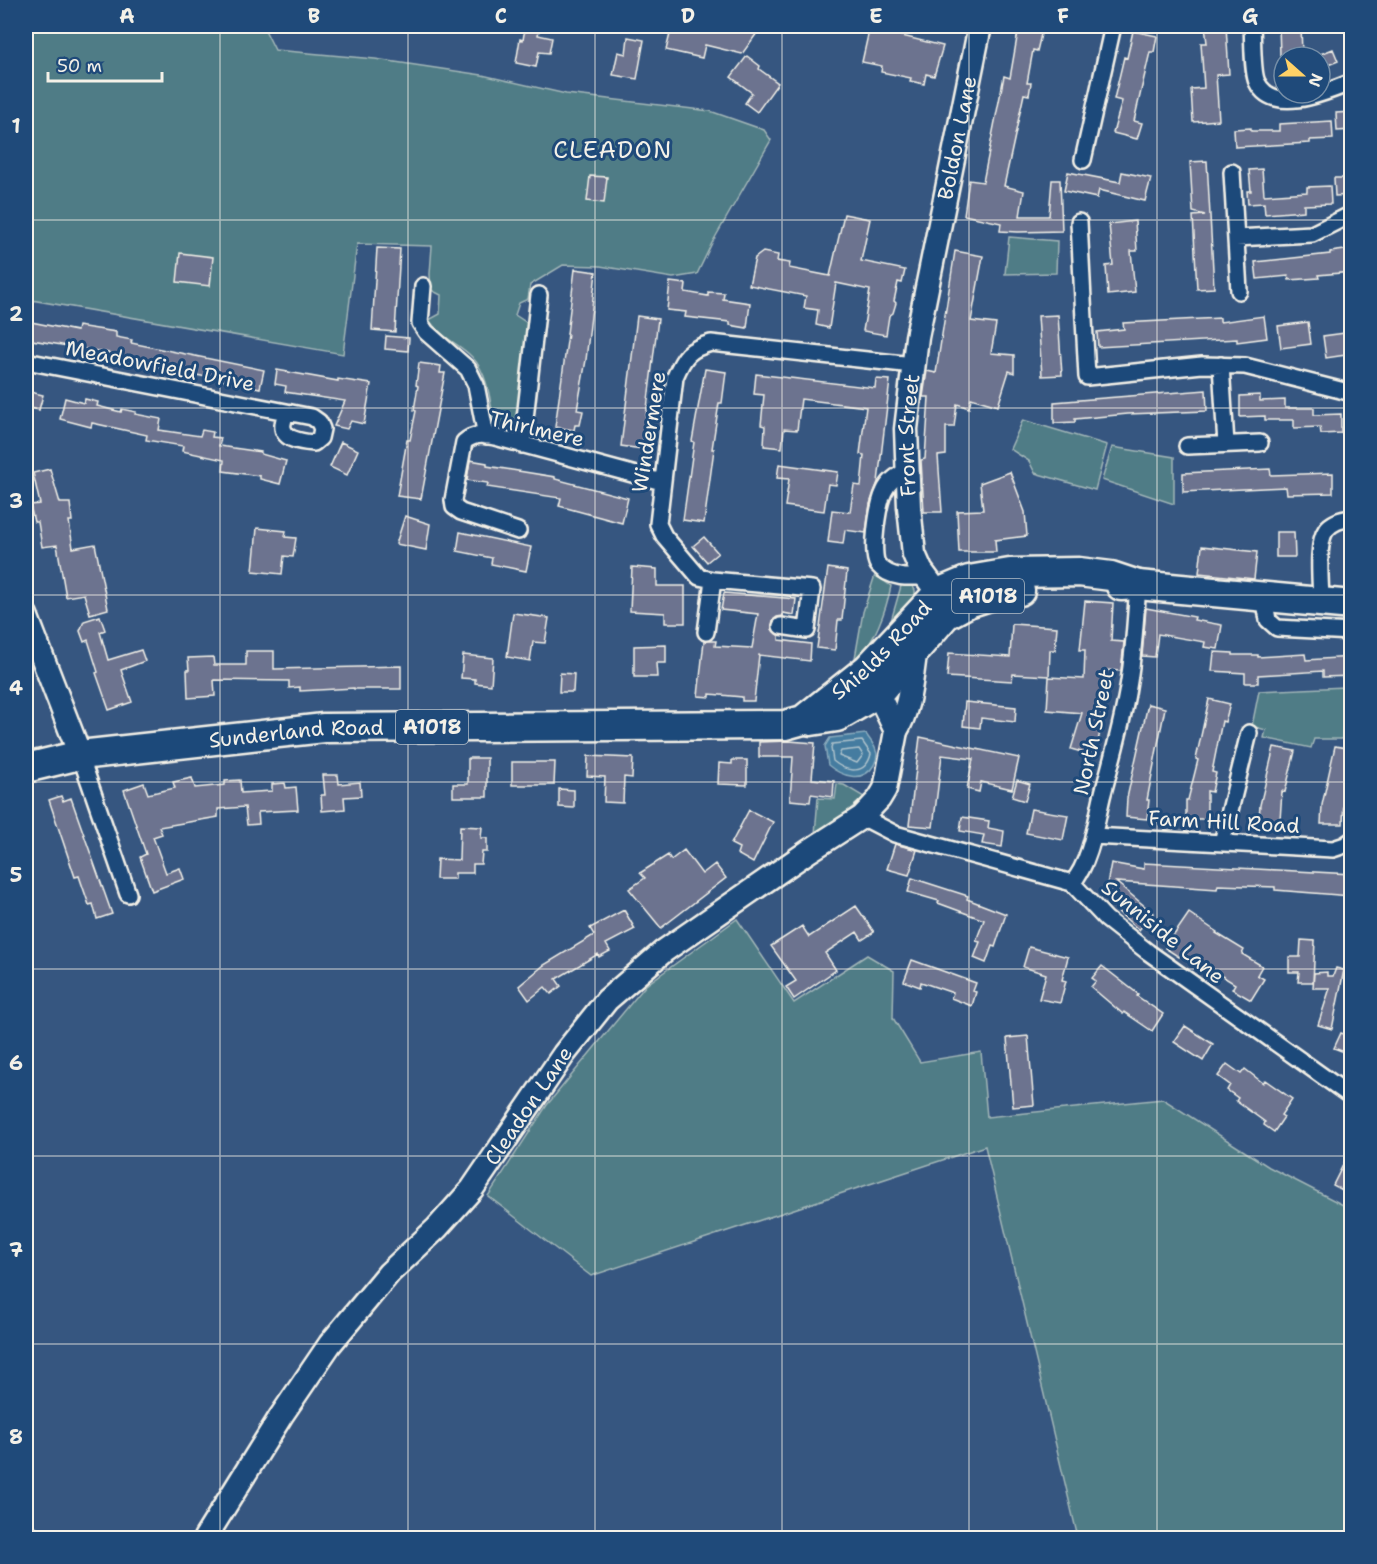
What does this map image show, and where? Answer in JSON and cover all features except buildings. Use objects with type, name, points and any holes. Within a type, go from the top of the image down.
[{"type":"highway","name":"Shields Road","points":[[936,595],[968,603],[1002,592],[1138,585],[1352,605]]},
{"type":"highway","name":"Shields Road","points":[[872,681],[916,649],[936,595]]},
{"type":"highway","name":"Shields Road","points":[[794,723],[837,717],[872,681],[936,595]]},
{"type":"highway","name":"Sunderland Road","points":[[26,768],[80,755],[324,728],[794,723]]},
{"type":"street","name":"Boldon Lane","points":[[933,250],[980,26]]},
{"type":"street","points":[[1083,160],[1113,26]]},
{"type":"street","points":[[1252,26],[1256,80],[1263,91],[1273,97],[1286,99],[1317,96],[1352,82]]},
{"type":"street","points":[[1233,172],[1239,291]]},
{"type":"street","points":[[1236,238],[1312,234],[1352,214]]},
{"type":"street","points":[[1079,222],[1087,377],[1202,365],[1245,366],[1352,393]]},
{"type":"street","name":"Front Street","points":[[933,250],[917,337],[906,429],[914,554],[936,595]]},
{"type":"street","points":[[426,296],[420,323],[426,332],[468,369],[476,385],[486,436]]},
{"type":"street","points":[[522,445],[533,304]]},
{"type":"street","name":"Windermere","points":[[713,580],[699,577],[664,536],[658,524],[675,377],[682,360],[695,348],[711,343],[913,366]]},
{"type":"street","name":"Meadowfield Drive","points":[[26,362],[286,412]]},
{"type":"street","points":[[1221,365],[1226,444]]},
{"type":"street","name":"Thirlmere","points":[[518,531],[461,512],[454,507],[453,500],[464,442],[470,437],[486,436],[662,482]]},
{"type":"street","points":[[1187,446],[1260,443]]},
{"type":"street","points":[[908,471],[896,475],[884,491],[873,553],[878,564],[890,574],[906,578],[936,595]]},
{"type":"street","points":[[1321,602],[1322,543],[1326,529],[1340,519],[1352,518]]},
{"type":"street","points":[[705,632],[713,580],[812,590],[807,630],[781,626]]},
{"type":"street","name":"North Street","points":[[1072,883],[1083,866],[1093,836],[1125,704],[1138,585]]},
{"type":"street","points":[[1263,597],[1268,620],[1277,628],[1352,632]]},
{"type":"street","points":[[26,620],[80,755],[128,894]]},
{"type":"street","name":"Cleadon Lane","points":[[206,1539],[281,1416],[330,1344],[389,1274],[437,1228],[472,1189],[564,1054],[607,1000],[664,951],[862,817],[879,799],[885,789],[896,731],[903,720],[908,704],[916,649]]},
{"type":"street","points":[[872,681],[896,731]]},
{"type":"street","points":[[1222,843],[1249,733]]},
{"type":"street","name":"Sunniside Lane","points":[[862,817],[895,834],[1072,883],[1107,919],[1148,952],[1352,1097]]},
{"type":"street","name":"Farm Hill Road","points":[[1093,836],[1332,849],[1352,840]]},
{"type":"green space","points":[[26,26],[263,26],[275,50],[375,59],[482,75],[566,94],[710,111],[764,130],[771,140],[712,243],[697,274],[673,278],[600,266],[563,265],[530,285],[528,299],[519,303],[515,315],[527,323],[517,432],[495,429],[486,381],[478,364],[439,332],[429,320],[440,314],[441,295],[431,290],[432,246],[357,244],[343,354],[26,299]]},
{"type":"green space","points":[[1009,237],[1057,241],[1056,273],[1005,274]]},
{"type":"green space","points":[[1023,420],[1107,445],[1095,490],[1035,473],[1029,461],[1010,449]]},
{"type":"green space","points":[[1112,447],[1174,457],[1174,504],[1102,480]]},
{"type":"green space","points":[[875,575],[891,586],[874,636],[862,653],[855,658],[863,612]]},
{"type":"green space","points":[[911,584],[915,590],[915,596],[889,628],[901,586]]},
{"type":"green space","points":[[1345,687],[1342,739],[1314,739],[1311,748],[1264,738],[1266,730],[1252,726],[1259,691]]},
{"type":"green space","points":[[837,784],[844,785],[864,797],[841,817],[815,834],[818,798],[835,799]]},
{"type":"green space","points":[[737,919],[794,1003],[867,955],[894,971],[893,1018],[920,1062],[981,1052],[987,1117],[1163,1099],[1269,1167],[1351,1209],[1351,1538],[1078,1538],[985,1146],[591,1276],[488,1196],[547,1105],[646,985]]},
{"type":"green space","points":[[27,1520],[50,1538],[26,1538]]},
{"type":"water","points":[[866,734],[877,754],[875,763],[869,771],[858,776],[845,775],[828,765],[825,746],[830,738]]},
{"type":"district","name":"CLEADON","points":[[613,150]]}]
